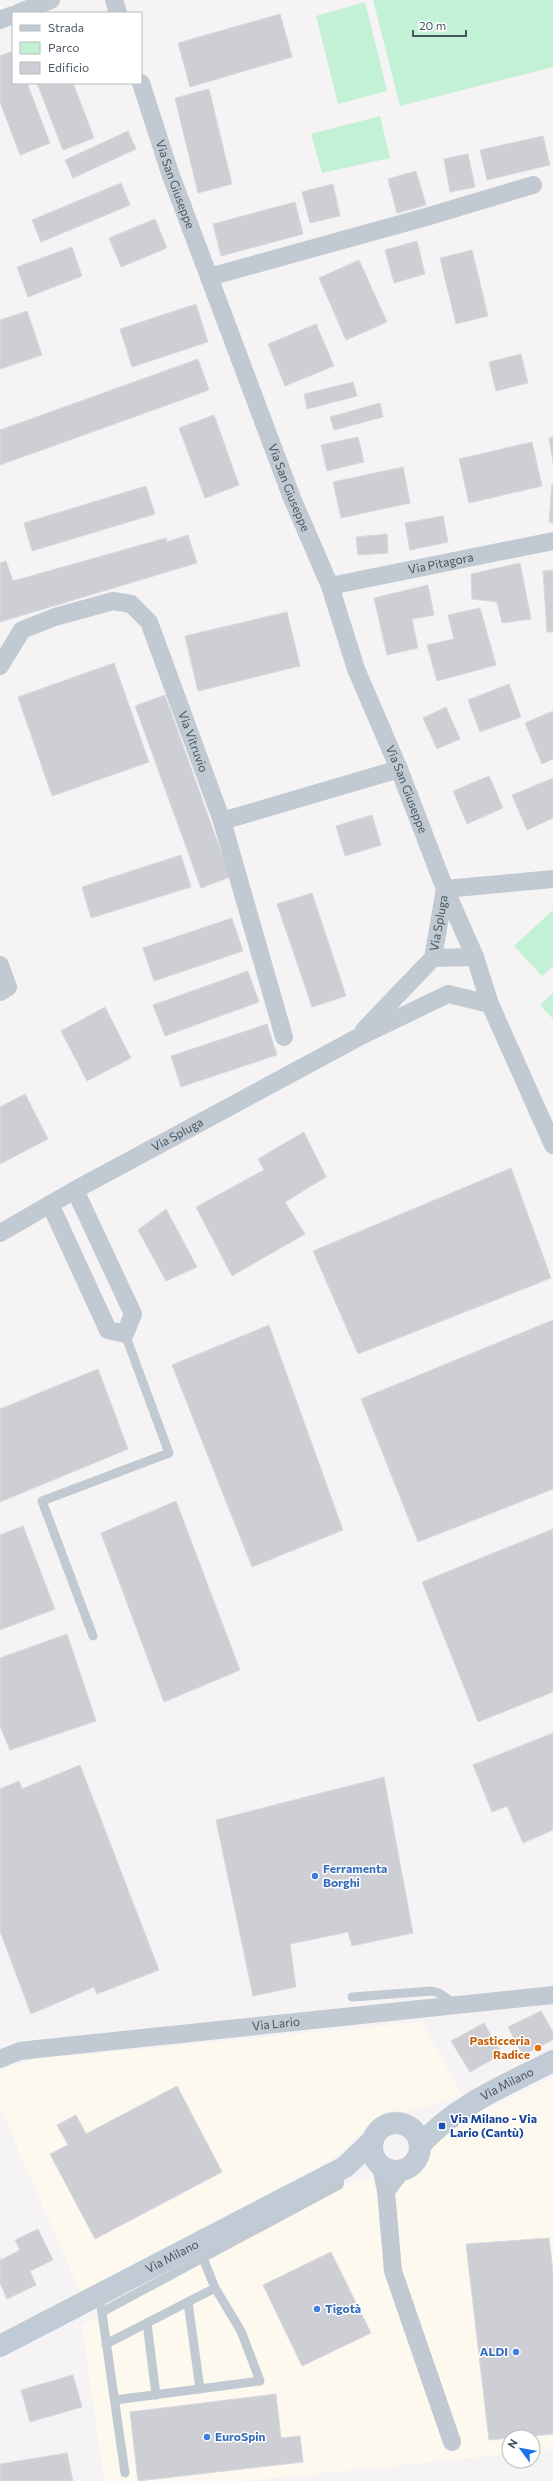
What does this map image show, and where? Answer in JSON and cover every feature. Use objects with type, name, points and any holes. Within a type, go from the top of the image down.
[{"type":"main road","name":"Via Milano","points":[[420,2145],[434,2130],[461,2108],[553,2061]]},
{"type":"main road","name":"Via Milano","points":[[400,2123],[461,2108]]},
{"type":"main road","points":[[393,2122],[400,2123],[414,2130],[420,2145],[416,2161],[387,2167],[373,2158],[372,2141],[380,2128],[393,2122]]},
{"type":"main road","name":"Via Milano","points":[[0,2346],[101,2304],[343,2168],[372,2141]]},
{"type":"main road","name":"Via Milano","points":[[343,2168],[387,2167]]},
{"type":"street","points":[[21,12],[51,0]]},
{"type":"street","points":[[114,0],[118,12]]},
{"type":"street","points":[[0,20],[12,15]]},
{"type":"street","name":"Via San Giuseppe","points":[[141,84],[170,173],[292,498],[330,586],[356,669],[399,769],[445,889],[475,957],[490,1004],[553,1145]]},
{"type":"street","points":[[209,277],[418,219],[533,185]]},
{"type":"street","name":"Via Pitagora","points":[[330,586],[553,541]]},
{"type":"street","name":"Via Vitruvio","points":[[0,666],[22,630],[55,617],[113,601],[131,604],[149,622],[222,821],[284,1037]]},
{"type":"street","points":[[222,821],[399,769]]},
{"type":"street","points":[[445,889],[553,879]]},
{"type":"street","name":"Via Spluga","points":[[357,1038],[433,958],[445,889]]},
{"type":"street","name":"Via Spluga","points":[[433,958],[475,957]]},
{"type":"street","points":[[0,965],[8,988],[0,992]]},
{"type":"street","name":"Via Spluga","points":[[0,1233],[75,1190],[357,1038],[448,994],[490,1004]]},
{"type":"street","points":[[50,1204],[108,1330],[125,1334],[133,1314],[75,1190]]},
{"type":"street","name":"Via Lario","points":[[0,2059],[20,2052],[37,2049],[402,2012],[455,2004],[553,1995]]},
{"type":"street","points":[[387,2167],[386,2191],[393,2271],[452,2442]]},
{"type":"lane","points":[[93,1636],[42,1501],[169,1453],[125,1334]]},
{"type":"lane","points":[[352,1997],[432,1991],[439,1993],[455,2004]]},
{"type":"lane","points":[[125,2473],[101,2304],[203,2258],[339,2185],[343,2168]]},
{"type":"lane","points":[[115,2400],[260,2381],[241,2331],[215,2288],[203,2258]]},
{"type":"lane","points":[[106,2342],[215,2288]]},
{"type":"lane","points":[[188,2302],[200,2389]]},
{"type":"lane","points":[[147,2323],[156,2395]]},
{"type":"shaded area","points":[[422,2022],[462,2096],[405,2112],[397,2109],[381,2114],[334,2158],[80,2292],[0,2107],[0,2070],[36,2059]]},
{"type":"shaded area","points":[[553,2078],[553,2449],[541,2450],[541,2429],[501,2429],[501,2455],[244,2481],[104,2481],[82,2326],[360,2178],[401,2182],[416,2173],[428,2158],[431,2142],[455,2122]]},
{"type":"green space","points":[[373,0],[553,0],[553,67],[400,106]]},
{"type":"green space","points":[[365,2],[387,91],[338,104],[316,16]]},
{"type":"green space","points":[[380,116],[390,158],[322,173],[311,134]]},
{"type":"green space","points":[[553,910],[553,966],[542,976],[514,946]]},
{"type":"green space","points":[[553,993],[553,1019],[540,1005]]},
{"type":"building","points":[[280,14],[292,57],[190,87],[178,43]]},
{"type":"building","points":[[12,51],[12,84],[27,84],[50,143],[20,155],[0,102],[0,56]]},
{"type":"building","points":[[37,84],[73,84],[94,138],[63,150]]},
{"type":"building","points":[[209,89],[232,184],[198,193],[175,98]]},
{"type":"building","points":[[128,131],[136,149],[73,178],[65,160]]},
{"type":"building","points":[[543,136],[550,165],[487,180],[480,150]]},
{"type":"building","points":[[468,154],[475,187],[450,192],[444,159]]},
{"type":"building","points":[[416,171],[426,205],[397,213],[388,179]]},
{"type":"building","points":[[121,183],[130,205],[41,242],[32,220]]},
{"type":"building","points":[[333,184],[340,216],[310,223],[302,192]]},
{"type":"building","points":[[295,202],[303,234],[221,256],[213,224]]},
{"type":"building","points":[[155,219],[167,248],[121,267],[109,238]]},
{"type":"building","points":[[417,241],[425,274],[394,283],[385,250]]},
{"type":"building","points":[[72,247],[82,276],[28,297],[17,267]]},
{"type":"building","points":[[472,250],[488,316],[456,324],[440,258]]},
{"type":"building","points":[[359,260],[387,322],[346,340],[319,278]]},
{"type":"building","points":[[196,304],[208,342],[132,367],[120,329]]},
{"type":"building","points":[[27,311],[42,355],[0,369],[0,320]]},
{"type":"building","points":[[316,324],[334,366],[285,386],[268,344]]},
{"type":"building","points":[[521,354],[528,383],[496,391],[489,362]]},
{"type":"building","points":[[198,359],[209,390],[0,465],[0,430]]},
{"type":"building","points":[[353,382],[357,396],[307,409],[304,394]]},
{"type":"building","points":[[380,403],[383,417],[334,430],[330,417]]},
{"type":"building","points":[[214,415],[239,485],[205,498],[179,428]]},
{"type":"building","points":[[358,437],[364,462],[327,471],[321,445]]},
{"type":"building","points":[[553,437],[553,463],[549,438]]},
{"type":"building","points":[[532,442],[542,486],[469,503],[459,459]]},
{"type":"building","points":[[403,467],[410,503],[341,518],[333,482]]},
{"type":"building","points":[[552,483],[553,484],[553,523],[549,522]]},
{"type":"building","points":[[146,486],[155,514],[32,551],[24,523]]},
{"type":"building","points":[[443,516],[448,542],[410,550],[405,523]]},
{"type":"building","points":[[387,534],[388,553],[358,555],[356,537]]},
{"type":"building","points":[[188,535],[197,563],[0,622],[0,563],[6,561],[13,581],[166,538],[167,542]]},
{"type":"building","points":[[520,563],[531,619],[502,623],[497,602],[472,599],[471,574]]},
{"type":"building","points":[[553,570],[553,632],[547,632],[543,571]]},
{"type":"building","points":[[428,585],[434,615],[412,619],[418,648],[387,655],[374,598]]},
{"type":"building","points":[[480,608],[496,665],[437,681],[427,645],[454,639],[448,615]]},
{"type":"building","points":[[287,612],[300,666],[198,691],[185,636]]},
{"type":"building","points":[[114,663],[149,762],[52,796],[18,697]]},
{"type":"building","points":[[509,684],[521,717],[480,732],[468,700]]},
{"type":"building","points":[[165,695],[230,877],[201,888],[135,706]]},
{"type":"building","points":[[446,707],[460,739],[437,749],[423,718]]},
{"type":"building","points":[[553,711],[553,759],[542,764],[525,723]]},
{"type":"building","points":[[489,776],[503,808],[467,824],[453,791]]},
{"type":"building","points":[[553,778],[553,818],[527,830],[512,795]]},
{"type":"building","points":[[372,815],[381,845],[345,856],[336,826]]},
{"type":"building","points":[[181,855],[191,887],[91,918],[82,887]]},
{"type":"building","points":[[312,893],[346,996],[312,1007],[277,904]]},
{"type":"building","points":[[232,918],[243,951],[154,981],[143,948]]},
{"type":"building","points":[[248,971],[259,1002],[165,1036],[153,1005]]},
{"type":"building","points":[[105,1007],[131,1058],[87,1081],[61,1031]]},
{"type":"building","points":[[267,1024],[277,1055],[181,1087],[171,1056]]},
{"type":"building","points":[[25,1094],[48,1139],[0,1164],[0,1107]]},
{"type":"building","points":[[304,1132],[326,1177],[285,1202],[305,1234],[232,1276],[196,1207],[264,1170],[258,1159]]},
{"type":"building","points":[[511,1168],[551,1278],[358,1354],[313,1251]]},
{"type":"building","points":[[166,1209],[197,1267],[166,1281],[138,1230]]},
{"type":"building","points":[[553,1320],[553,1489],[418,1542],[361,1399]]},
{"type":"building","points":[[269,1325],[343,1530],[252,1567],[172,1365]]},
{"type":"building","points":[[98,1369],[128,1449],[0,1502],[0,1409]]},
{"type":"building","points":[[176,1501],[240,1670],[164,1702],[101,1533]]},
{"type":"building","points":[[23,1526],[55,1609],[0,1630],[0,1535]]},
{"type":"building","points":[[553,1529],[553,1692],[478,1722],[422,1582]]},
{"type":"building","points":[[67,1634],[96,1721],[10,1750],[0,1726],[0,1658]]},
{"type":"building","points":[[553,1733],[553,1830],[523,1843],[507,1806],[492,1812],[473,1765]]},
{"type":"building","points":[[80,1765],[159,1970],[97,1994],[94,1987],[31,2014],[0,1931],[0,1789],[19,1781],[22,1789]]},
{"type":"building","name":"Ferramenta Borghi","points":[[384,1777],[413,1933],[352,1946],[348,1932],[290,1944],[296,1987],[253,1996],[216,1820]]},
{"type":"building","points":[[541,2011],[553,2032],[553,2040],[523,2055],[508,2027]]},
{"type":"building","points":[[484,2023],[502,2054],[470,2072],[451,2041]]},
{"type":"building","points":[[177,2086],[222,2172],[95,2239],[50,2154],[68,2145],[57,2125],[76,2115],[86,2134]]},
{"type":"building","points":[[38,2229],[53,2260],[30,2271],[36,2285],[7,2299],[0,2283],[0,2257],[1,2260],[20,2250],[15,2240]]},
{"type":"building","name":"ALDI","points":[[549,2238],[553,2271],[553,2434],[541,2435],[541,2429],[501,2429],[501,2439],[489,2440],[466,2244]]},
{"type":"building","name":"Tigotà","points":[[331,2252],[371,2333],[302,2366],[263,2285]]},
{"type":"building","points":[[73,2375],[82,2407],[30,2422],[21,2390]]},
{"type":"building","name":"EuroSpin","points":[[276,2394],[281,2438],[300,2436],[303,2462],[138,2481],[130,2412]]},
{"type":"building","points":[[67,2453],[73,2481],[0,2481],[0,2464]]},
{"type":"place","name":"Ferramenta Borghi","points":[[315,1876]]},
{"type":"place","name":"Pasticceria Radice","points":[[538,2048]]},
{"type":"place","name":"Via Milano - Via Lario (Cantù)","points":[[442,2126]]},
{"type":"place","name":"Tigotà","points":[[317,2309]]},
{"type":"place","name":"ALDI","points":[[516,2352]]},
{"type":"place","name":"EuroSpin","points":[[207,2437]]}]
